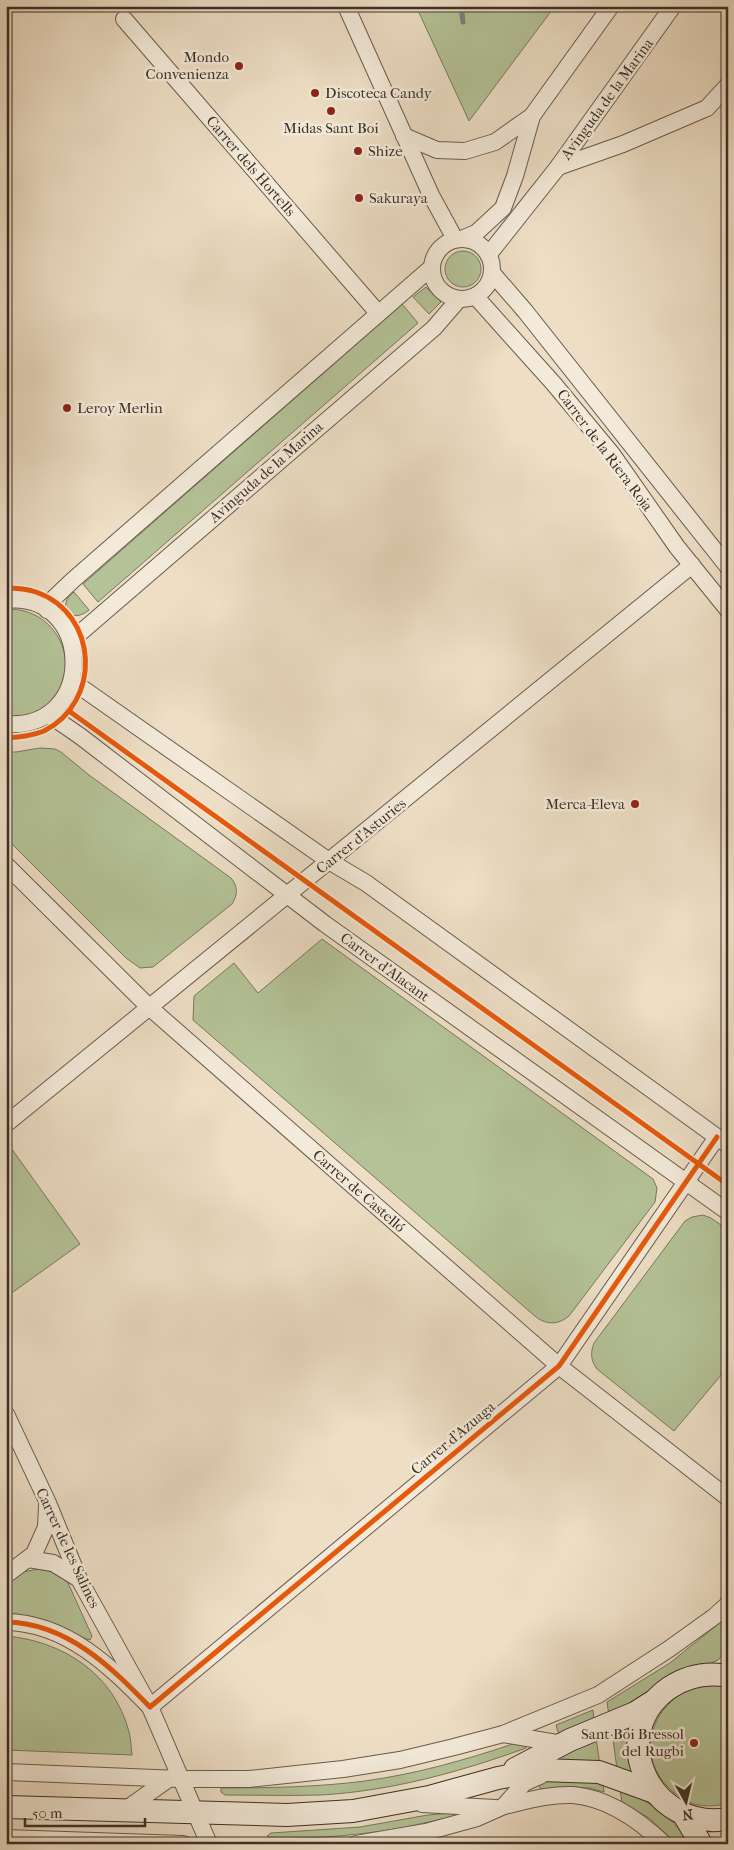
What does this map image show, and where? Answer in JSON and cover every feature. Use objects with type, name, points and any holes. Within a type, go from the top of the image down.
[{"type":"street","points":[[346,6],[439,211],[460,239],[479,243],[489,254],[493,264],[493,274],[487,288],[476,297],[458,299],[450,297],[436,285],[432,267],[436,255],[444,245],[460,239],[476,233],[503,208],[515,176],[532,116]]},
{"type":"street","points":[[404,136],[437,150],[466,151],[495,142],[532,116],[611,6]]},
{"type":"street","name":"Avinguda de la Marina","points":[[489,254],[558,167],[674,6]]},
{"type":"street","name":"Carrer dels Hortells","points":[[124,19],[378,313]]},
{"type":"street","name":"Avinguda de la Marina","points":[[558,167],[623,144],[707,108],[728,85]]},
{"type":"street","points":[[47,610],[52,600],[73,580],[432,267]]},
{"type":"street","name":"Carrer de la Riera Roja","points":[[493,274],[726,559]]},
{"type":"street","name":"Carrer de la Riera Roja","points":[[476,297],[554,384],[612,454],[692,565],[728,610]]},
{"type":"street","name":"Avinguda de la Marina","points":[[72,643],[80,633],[434,328],[458,299]]},
{"type":"street","name":"Carrer d'Asturies","points":[[6,1124],[692,565]]},
{"type":"street","points":[[6,600],[29,602],[47,610],[64,627],[72,643],[75,666],[72,680],[63,699],[48,714],[29,722],[6,724]]},
{"type":"street","points":[[72,680],[329,861],[366,883],[722,1141]]},
{"type":"street","name":"Carrer d'Alacant","points":[[48,714],[80,736],[325,924],[728,1212]]},
{"type":"street","name":"Carrer de Castelló","points":[[6,865],[149,1007],[559,1366],[728,1498]]},
{"type":"street","name":"Carrer d'Azuaga","points":[[150,1707],[559,1366],[687,1183],[722,1141]]},
{"type":"street","name":"Carrer de les Salines","points":[[6,1414],[48,1503],[79,1579],[150,1707],[175,1778],[194,1811],[208,1844]]},
{"type":"street","points":[[6,1575],[34,1554],[46,1527],[48,1503]]},
{"type":"street","points":[[28,1559],[53,1563],[79,1579]]},
{"type":"street","points":[[6,1772],[175,1778],[249,1778],[342,1769],[400,1760],[503,1734],[598,1695],[669,1649],[728,1604]]},
{"type":"street","points":[[6,1622],[35,1626],[69,1640],[101,1660],[150,1707]]},
{"type":"street","points":[[498,1778],[563,1744],[635,1713],[681,1682],[723,1670]]},
{"type":"street","points":[[657,1699],[644,1720],[639,1745],[642,1770],[654,1792],[667,1805],[684,1814],[706,1820],[728,1819]]},
{"type":"street","points":[[503,1734],[563,1744]]},
{"type":"street","points":[[6,1807],[287,1815],[353,1811],[429,1797],[498,1778],[541,1770],[599,1772],[654,1792]]},
{"type":"street","points":[[400,1803],[501,1807],[524,1783],[554,1770]]},
{"type":"street","points":[[125,1810],[175,1778]]},
{"type":"street","points":[[356,1844],[391,1839],[454,1825],[501,1807],[552,1796],[571,1795],[586,1797],[625,1814],[648,1829],[664,1844]]},
{"type":"street","points":[[684,1814],[701,1844]]},
{"type":"street","points":[[6,1838],[184,1844]]},
{"type":"green space","points":[[416,6],[555,6],[469,121]]},
{"type":"green space","points":[[463,251],[470,252],[476,256],[480,262],[480,276],[476,282],[470,286],[463,287],[456,286],[450,282],[446,276],[445,269],[446,262],[450,256],[456,252]]},
{"type":"green space","points":[[426,287],[441,302],[429,314],[413,297]]},
{"type":"green space","points":[[402,304],[418,323],[98,602],[83,584]]},
{"type":"green space","points":[[74,592],[89,610],[76,616],[68,612],[66,607],[66,602]]},
{"type":"green space","points":[[6,609],[28,612],[45,622],[57,636],[64,653],[65,672],[60,689],[48,704],[29,715],[21,717],[6,718]]},
{"type":"green space","points":[[40,748],[55,749],[61,752],[89,775],[231,878],[235,884],[236,891],[232,904],[153,967],[140,968],[126,958],[6,838],[6,752]]},
{"type":"green space","points":[[322,939],[653,1179],[657,1188],[655,1202],[565,1319],[548,1323],[536,1317],[193,1020],[194,996],[234,963],[258,993]]},
{"type":"green space","points":[[11,1148],[80,1244],[6,1297],[6,1152]]},
{"type":"green space","points":[[703,1215],[711,1218],[728,1230],[728,1367],[674,1431],[597,1369],[592,1360],[592,1350],[594,1343],[685,1221],[692,1217]]},
{"type":"green space","points":[[39,1569],[57,1573],[68,1583],[92,1636],[90,1640],[45,1620],[6,1613],[6,1584],[22,1572]]},
{"type":"green space","points":[[728,1616],[728,1648],[718,1660],[655,1689],[609,1716],[607,1702],[670,1663]]},
{"type":"green space","points":[[6,1636],[27,1639],[66,1653],[99,1677],[122,1711],[130,1735],[132,1755],[6,1750]]},
{"type":"green space","points":[[716,1685],[728,1688],[728,1804],[702,1806],[687,1801],[668,1787],[658,1774],[652,1760],[651,1745],[653,1731],[658,1718],[667,1706],[679,1695],[693,1688]]},
{"type":"green space","points":[[593,1710],[594,1721],[559,1735],[556,1725]]},
{"type":"green space","points":[[629,1725],[636,1773],[617,1769],[612,1732]]},
{"type":"green space","points":[[596,1738],[600,1765],[543,1759]]},
{"type":"green space","points":[[513,1744],[525,1746],[526,1748],[476,1765],[399,1785],[321,1795],[225,1795],[221,1792],[221,1788],[312,1786],[403,1775],[477,1756]]},
{"type":"green space","points":[[563,1779],[603,1783],[604,1792],[590,1788],[541,1789],[539,1787],[540,1783]]},
{"type":"green space","points":[[620,1789],[660,1810],[690,1844],[677,1844],[649,1818],[622,1803]]},
{"type":"green space","points":[[463,1812],[465,1814],[367,1833],[275,1839],[267,1836],[271,1833],[360,1827],[428,1815]]},
{"type":"waterway","points":[[461,6],[463,22]]},
{"type":"cycle path","points":[[6,588],[33,591],[57,603],[72,619],[82,638],[85,659],[84,680],[76,700],[63,718],[39,733],[6,738]]},
{"type":"cycle path","points":[[69,711],[728,1185]]},
{"type":"cycle path","points":[[6,1622],[28,1624],[49,1630],[68,1639],[86,1650],[120,1677],[150,1707],[559,1366],[717,1137]]},
{"type":"place","name":"Mondo Convenienza","points":[[239,66]]},
{"type":"place","name":"Discoteca Candy","points":[[315,93]]},
{"type":"place","name":"Midas Sant Boi","points":[[331,111]]},
{"type":"place","name":"Shize","points":[[358,151]]},
{"type":"place","name":"Sakuraya","points":[[359,198]]},
{"type":"place","name":"Leroy Merlin","points":[[67,408]]},
{"type":"place","name":"Merca-Eleva","points":[[635,804]]},
{"type":"place","name":"Sant Boi Bressol del Rugbi","points":[[694,1743]]}]
